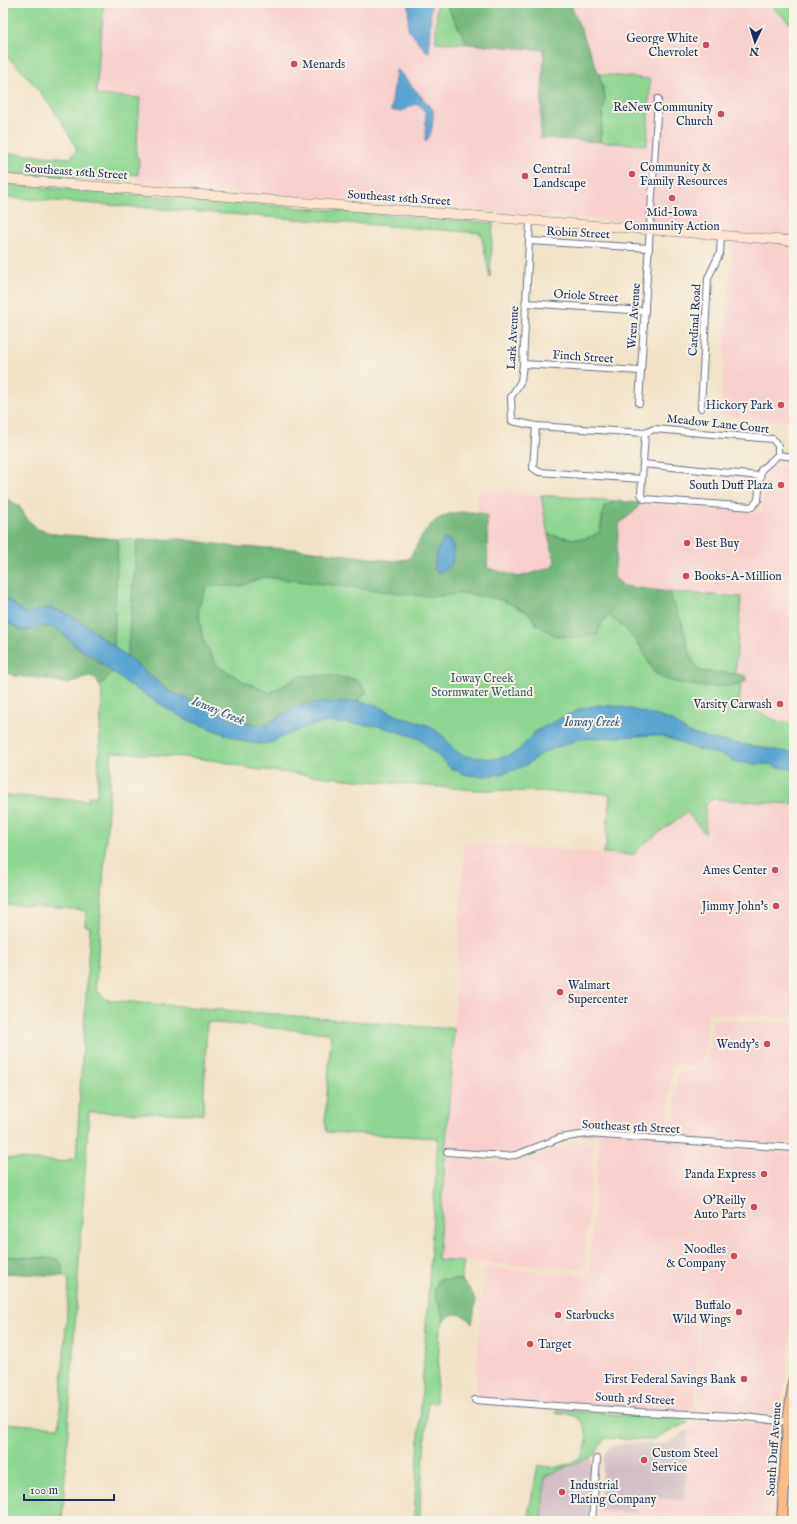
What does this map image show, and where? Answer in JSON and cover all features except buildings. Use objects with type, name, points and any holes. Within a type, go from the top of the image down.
[{"type":"main road","name":"Southeast 16th Street","points":[[3,179],[794,241]]},
{"type":"main road","name":"South Duff Avenue","points":[[782,1521],[794,1379]]},
{"type":"street","name":"Wren Avenue","points":[[639,403],[658,99]]},
{"type":"street","name":"Lark Avenue","points":[[530,221],[523,364],[521,381],[511,397],[512,421],[536,426]]},
{"type":"street","name":"Cardinal Road","points":[[701,408],[708,278],[720,253],[721,236]]},
{"type":"street","name":"Robin Street","points":[[529,242],[649,248]]},
{"type":"street","name":"Oriole Street","points":[[526,303],[645,312]]},
{"type":"street","name":"Finch Street","points":[[523,364],[641,371]]},
{"type":"street","name":"Meadow Lane Court","points":[[536,426],[645,433],[654,429],[772,439],[778,446],[778,455]]},
{"type":"street","points":[[536,426],[533,468],[538,472],[642,479]]},
{"type":"street","points":[[645,433],[642,479],[642,494],[644,499],[752,507],[758,500],[759,476],[761,470],[778,455],[794,457]]},
{"type":"street","points":[[643,464],[759,476]]},
{"type":"street","name":"Southeast 5th Street","points":[[447,1152],[505,1156],[516,1155],[560,1138],[587,1134],[794,1148]]},
{"type":"street","name":"South 3rd Street","points":[[475,1400],[639,1412],[730,1416],[791,1423]]},
{"type":"street","points":[[592,1521],[597,1459]]},
{"type":"shaded area","points":[[104,3],[437,3],[436,42],[544,50],[540,138],[646,145],[650,79],[599,74],[570,3],[769,4],[794,27],[794,421],[720,415],[733,230],[137,184],[139,159],[136,157],[96,95]]},
{"type":"shaded area","points":[[766,465],[794,467],[794,723],[777,721],[739,703],[741,685],[746,681],[746,676],[735,674],[741,597],[653,590],[624,586],[614,577],[619,524],[636,510],[640,503],[762,513]]},
{"type":"shaded area","points":[[479,490],[541,495],[555,560],[553,567],[519,577],[487,568],[489,547],[486,531],[487,516],[477,512]]},
{"type":"shaded area","points":[[608,795],[794,804],[794,1018],[708,1013],[705,1053],[703,1060],[697,1065],[691,1066],[672,1065],[667,1139],[716,1143],[716,1149],[794,1154],[794,1278],[790,1345],[781,1407],[774,1413],[708,1408],[701,1405],[699,1400],[699,1346],[703,1290],[699,1291],[695,1414],[475,1400],[483,1272],[486,1268],[578,1274],[589,1278],[599,1135],[573,1135],[516,1155],[447,1152],[464,843],[603,853]]},
{"type":"shaded area","points":[[714,1020],[794,1024],[794,1142],[785,1143],[678,1136],[673,1133],[677,1076],[682,1071],[696,1070],[708,1061],[711,1025]]},
{"type":"shaded area","points":[[586,1141],[594,1148],[585,1264],[583,1269],[438,1260],[446,1158],[516,1163],[565,1145]]},
{"type":"shaded area","points":[[706,1420],[776,1427],[778,1433],[774,1521],[598,1521],[599,1510],[636,1513],[637,1497],[684,1499],[688,1430]]},
{"type":"shaded area","points":[[688,1430],[684,1500],[638,1497],[636,1513],[599,1510],[604,1456],[609,1447],[626,1443],[667,1443]]},
{"type":"shaded area","points":[[794,1446],[794,1521],[790,1521],[790,1510]]},
{"type":"shaded area","points":[[592,1457],[588,1521],[542,1521],[545,1476]]},
{"type":"green space","points":[[3,3],[104,3],[96,95],[140,98],[136,157],[139,158],[138,175],[129,174],[122,181],[3,173],[3,153],[71,158],[77,149],[54,110],[35,85],[3,53]]},
{"type":"green space","points":[[437,3],[445,3],[468,44],[436,42]]},
{"type":"green space","points":[[445,3],[570,3],[599,74],[605,97],[600,142],[540,138],[544,50],[468,44]]},
{"type":"green space","points":[[744,3],[794,3],[794,27],[769,4]]},
{"type":"green space","points":[[599,74],[650,79],[647,145],[600,142],[605,97]]},
{"type":"green space","points":[[3,184],[493,223],[490,278],[481,233],[3,197]]},
{"type":"green space","points":[[541,495],[615,501],[604,507],[600,531],[587,538],[575,539],[548,535]]},
{"type":"green space","points":[[3,496],[19,506],[28,520],[38,529],[54,534],[118,539],[114,648],[89,627],[71,615],[51,609],[26,614],[3,596]]},
{"type":"green space","points":[[615,501],[640,503],[636,510],[619,524],[614,577],[624,586],[669,592],[682,624],[692,660],[700,671],[730,673],[746,676],[746,681],[727,686],[713,687],[684,684],[661,677],[654,672],[646,656],[634,638],[608,615],[602,623],[597,635],[577,638],[556,636],[536,624],[529,613],[502,600],[465,593],[432,597],[263,577],[241,586],[207,586],[198,609],[203,640],[218,666],[243,681],[270,693],[299,676],[327,675],[357,680],[367,691],[358,702],[314,703],[294,707],[267,725],[255,724],[235,720],[168,691],[127,656],[137,540],[180,539],[237,547],[297,549],[394,561],[409,559],[429,526],[443,516],[452,513],[473,512],[487,516],[487,568],[519,577],[553,567],[555,560],[548,535],[575,539],[593,536],[600,531],[604,507]]},
{"type":"green space","name":"Ioway Creek Stormwater Wetland","points":[[118,539],[137,540],[136,555],[741,597],[735,674],[700,671],[692,660],[682,624],[676,682],[726,686],[741,685],[739,703],[777,721],[794,723],[794,804],[713,799],[705,805],[705,834],[687,812],[637,849],[634,855],[603,853],[606,846],[610,795],[599,793],[476,790],[356,780],[252,769],[219,761],[185,757],[112,752],[96,983],[97,990],[107,1000],[437,1028],[454,1028],[438,1260],[464,1262],[461,1280],[454,1279],[434,1291],[444,1320],[440,1330],[436,1403],[428,1402],[420,1502],[420,1516],[423,1521],[410,1521],[414,1515],[438,1138],[327,1132],[325,1121],[331,1036],[328,1033],[207,1022],[203,1114],[89,1112],[62,1521],[3,1521],[3,1423],[59,1427],[69,1280],[63,1276],[63,1267],[58,1259],[3,1256],[3,1158],[68,1162],[69,1159],[76,1159],[90,927],[85,926],[86,911],[3,905],[3,795],[88,801],[88,796],[97,796],[102,692],[100,686],[111,674]]},
{"type":"green space","points":[[3,619],[12,625],[28,630],[35,630],[44,627],[56,628],[62,632],[74,645],[113,672],[100,686],[94,677],[84,677],[68,684],[48,679],[14,676],[3,671]]},
{"type":"green space","points":[[3,1256],[58,1259],[63,1267],[63,1276],[3,1273]]},
{"type":"green space","points":[[439,1279],[461,1280],[471,1291],[475,1300],[472,1324],[466,1317],[459,1314],[452,1315],[444,1320],[434,1291]]},
{"type":"green space","points":[[556,1410],[683,1419],[688,1423],[651,1440],[605,1438],[595,1455],[545,1476],[542,1521],[527,1521],[538,1465],[554,1467],[567,1464],[582,1455],[586,1447],[587,1437],[583,1423],[572,1415],[556,1412]]},
{"type":"water","points":[[409,3],[431,3],[429,52],[426,51],[408,29]]},
{"type":"water","points":[[396,70],[398,70],[433,110],[433,123],[430,136],[425,142],[426,113],[419,104],[415,104],[400,111],[391,110]]},
{"type":"water","points":[[445,539],[448,539],[453,545],[452,564],[442,572],[438,572],[434,569],[436,556],[440,545]]},
{"type":"water","name":"Ioway Creek","points":[[3,596],[26,614],[49,608],[72,616],[124,654],[168,691],[235,720],[267,725],[294,707],[314,703],[358,702],[376,705],[398,716],[430,726],[443,736],[454,750],[464,756],[491,759],[508,756],[518,751],[535,732],[580,709],[599,705],[623,707],[672,721],[689,733],[710,739],[794,753],[794,769],[777,767],[770,764],[749,764],[734,761],[723,755],[695,749],[666,737],[653,735],[579,739],[542,753],[528,764],[517,769],[501,774],[484,776],[467,775],[451,768],[418,738],[379,726],[326,722],[300,729],[272,742],[261,744],[245,742],[183,718],[128,684],[94,657],[73,644],[65,635],[54,627],[43,626],[22,631],[3,619]]},
{"type":"place","name":"George White Chevrolet","points":[[706,45]]},
{"type":"place","name":"Menards","points":[[294,64]]},
{"type":"place","name":"ReNew Community Church","points":[[721,114]]},
{"type":"place","name":"Community & Family Resources","points":[[632,174]]},
{"type":"place","name":"Central Landscape","points":[[525,176]]},
{"type":"place","name":"Mid-Iowa Community Action","points":[[672,198]]},
{"type":"place","name":"Hickory Park","points":[[781,405]]},
{"type":"place","name":"South Duff Plaza","points":[[781,485]]},
{"type":"place","name":"Best Buy","points":[[687,543]]},
{"type":"place","name":"Books-A-Million","points":[[686,576]]},
{"type":"place","name":"Varsity Carwash","points":[[780,704]]},
{"type":"place","name":"Ames Center","points":[[775,870]]},
{"type":"place","name":"Jimmy John's","points":[[776,906]]},
{"type":"place","name":"Walmart Supercenter","points":[[560,992]]},
{"type":"place","name":"Wendy's","points":[[767,1044]]},
{"type":"place","name":"Panda Express","points":[[764,1174]]},
{"type":"place","name":"O'Reilly Auto Parts","points":[[754,1207]]},
{"type":"place","name":"Noodles & Company","points":[[734,1256]]},
{"type":"place","name":"Buffalo Wild Wings","points":[[739,1312]]},
{"type":"place","name":"Starbucks","points":[[558,1315]]},
{"type":"place","name":"Target","points":[[530,1344]]},
{"type":"place","name":"First Federal Savings Bank","points":[[744,1379]]},
{"type":"place","name":"Custom Steel Service","points":[[644,1460]]},
{"type":"place","name":"Industrial Plating Company","points":[[562,1492]]}]
